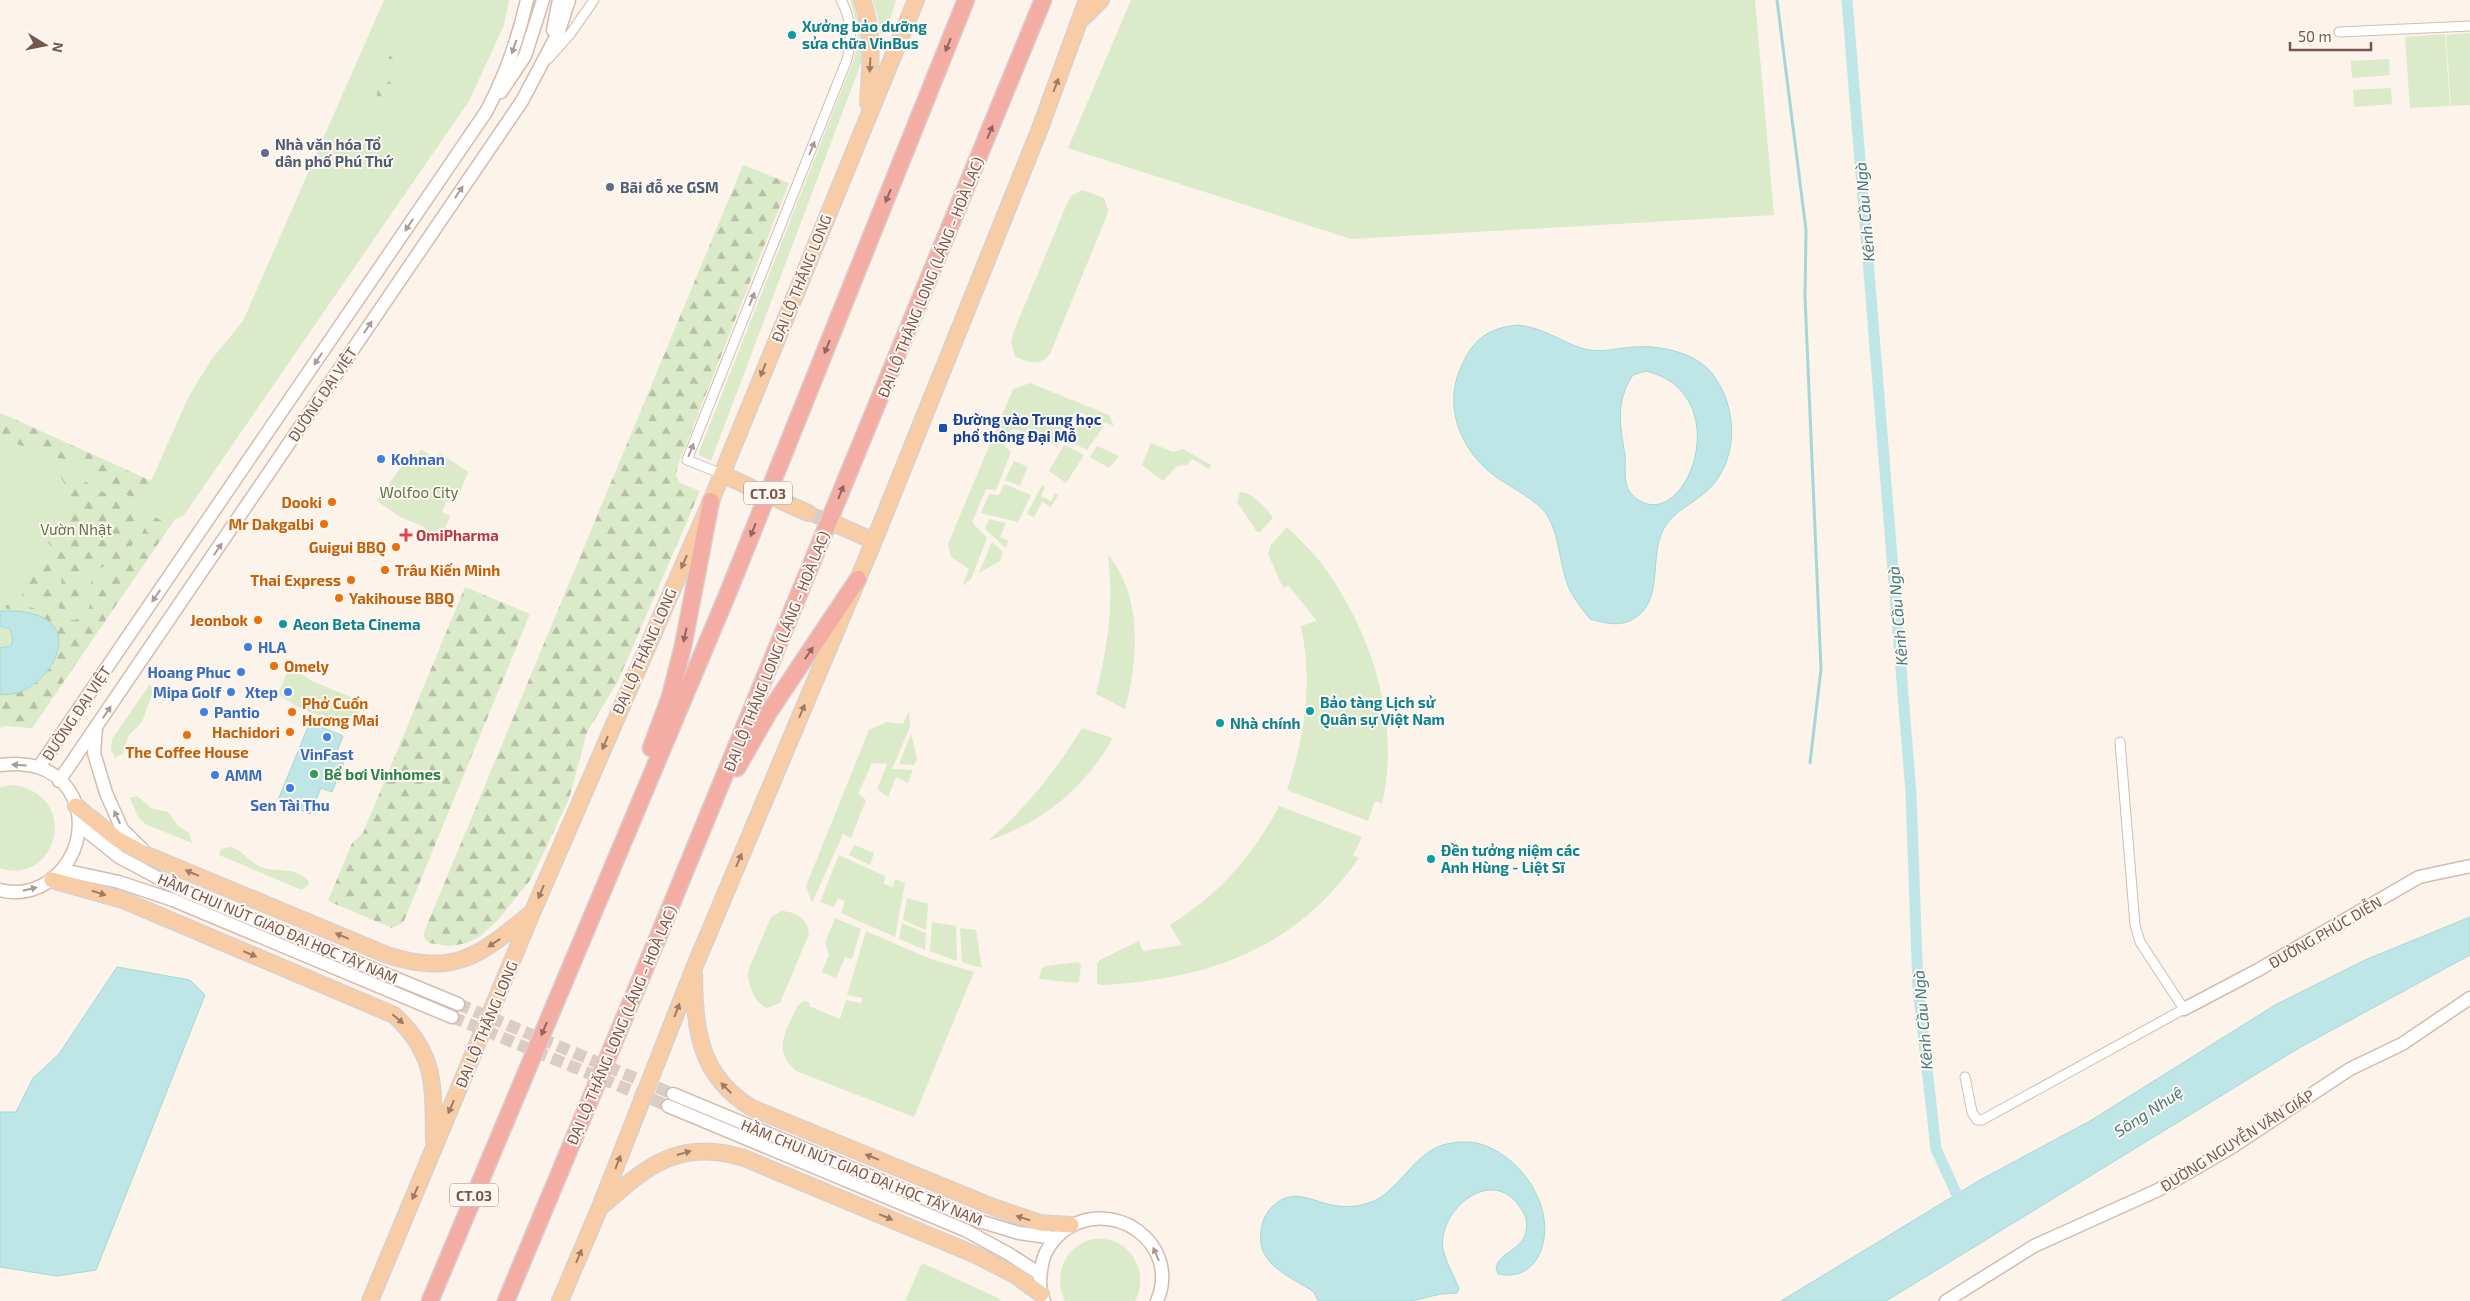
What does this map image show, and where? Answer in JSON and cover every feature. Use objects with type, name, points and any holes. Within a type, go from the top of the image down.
[{"type":"highway","name":"CT.03","points":[[430,1301],[728,593],[966,0]]},
{"type":"highway","name":"ĐẠI LỘ THĂNG LONG (LÁNG - HOÀ LẠC)","points":[[506,1301],[656,942],[1043,0]]},
{"type":"highway","points":[[563,984],[581,916],[670,697],[692,604],[711,501]]},
{"type":"highway","points":[[656,942],[697,867],[733,774],[769,712],[858,580]]},
{"type":"highway","points":[[417,1301],[456,1216],[519,1088]]},
{"type":"highway","points":[[516,1301],[546,1230],[568,1151]]},
{"type":"main road","points":[[862,0],[869,22],[871,40],[868,114]]},
{"type":"main road","name":"ĐẠI LỘ THĂNG LONG","points":[[370,1301],[532,913],[711,501],[916,0]]},
{"type":"main road","points":[[560,1301],[600,1207],[694,968],[874,541],[1039,131],[1087,0]]},
{"type":"main road","points":[[1080,21],[1101,0]]},
{"type":"main road","points":[[722,474],[752,488]]},
{"type":"main road","points":[[779,500],[808,513]]},
{"type":"main road","points":[[833,523],[874,541]]},
{"type":"main road","points":[[76,806],[117,839],[147,855],[387,955],[413,963],[444,964],[465,960],[500,939],[532,913]]},
{"type":"main road","points":[[58,875],[123,900],[394,1015],[421,1046],[428,1065],[433,1088],[434,1148]]},
{"type":"main road","points":[[694,968],[695,1009],[703,1052],[718,1080],[740,1100],[752,1108],[993,1207],[1040,1223],[1071,1225]]},
{"type":"main road","points":[[600,1207],[650,1168],[673,1156],[694,1150],[721,1151],[976,1255],[1015,1275],[1043,1298]]},
{"type":"street","name":"ĐƯỜNG ĐẠI VIỆT","points":[[38,768],[486,112],[498,90],[508,64],[527,0]]},
{"type":"street","points":[[486,112],[512,78],[527,49],[543,0]]},
{"type":"street","points":[[550,46],[559,0]]},
{"type":"street","name":"ĐƯỜNG ĐẠI VIỆT","points":[[59,781],[522,102],[559,31],[569,0]]},
{"type":"street","points":[[541,66],[571,33],[594,0]]},
{"type":"street","points":[[722,474],[687,460],[846,62],[850,50],[849,17],[841,0]]},
{"type":"street","points":[[2339,32],[2470,26]]},
{"type":"street","points":[[171,575],[190,589]]},
{"type":"street","points":[[96,728],[94,753],[106,793],[122,829],[147,855]]},
{"type":"street","points":[[1965,1077],[1972,1112],[1977,1120],[1982,1120],[2184,1009],[2140,942],[2135,925],[2120,742]]},
{"type":"street","points":[[0,765],[19,763],[38,768],[59,781],[69,792],[76,806],[80,825],[75,849],[58,875],[34,889],[2,892]]},
{"type":"street","name":"HẦM CHUI NÚT GIAO ĐẠI HỌC TÂY NAM","points":[[80,825],[119,857],[179,889],[458,1004]]},
{"type":"street","name":"ĐƯỜNG PHÚC DIỄN","points":[[2184,1009],[2258,970],[2419,877],[2470,866]]},
{"type":"street","name":"HẦM CHUI NÚT GIAO ĐẠI HỌC TÂY NAM","points":[[58,875],[119,882],[172,900],[452,1017]]},
{"type":"street","name":"ĐƯỜNG NGUYỄN VĂN GIÁP","points":[[1946,1301],[2034,1246],[2158,1190],[2216,1157],[2350,1069],[2402,1044],[2470,998]]},
{"type":"street","name":"HẦM CHUI NÚT GIAO ĐẠI HỌC TÂY NAM","points":[[1040,1274],[966,1230],[670,1100],[976,1220],[1019,1233],[1056,1238]]},
{"type":"street","points":[[1043,1298],[1040,1274],[1044,1255],[1056,1238],[1071,1225],[1090,1218],[1111,1218],[1130,1224],[1146,1237],[1157,1254],[1162,1274],[1160,1294],[1157,1301]]},
{"type":"green space","name":"Vườn Nhật","points":[[384,0],[509,0],[504,25],[469,101],[184,515],[175,519],[32,728],[5,726],[0,728],[0,413],[151,481],[189,396],[211,360],[243,321]]},
{"type":"green space","points":[[850,0],[857,0],[866,50],[711,461],[699,455],[699,452],[854,59],[857,29]]},
{"type":"green space","points":[[872,0],[896,0],[888,26],[883,33],[880,33],[877,14]]},
{"type":"green space","points":[[1131,0],[1755,0],[1774,215],[1351,239],[1068,148]]},
{"type":"green space","points":[[2470,33],[2470,105],[2451,106],[2446,35]]},
{"type":"green space","points":[[2445,34],[2450,106],[2410,108],[2405,37]]},
{"type":"green space","points":[[390,55],[395,61],[388,69],[388,80],[397,90],[385,97],[382,107],[374,109],[382,69]]},
{"type":"green space","points":[[2389,59],[2390,75],[2352,78],[2351,61]]},
{"type":"green space","points":[[2391,88],[2392,104],[2354,107],[2353,90]]},
{"type":"green space","points":[[743,165],[789,183],[678,465],[676,476],[680,483],[700,491],[618,681],[587,732],[569,799],[531,879],[497,921],[479,937],[467,943],[450,946],[429,943],[424,937],[424,932]]},
{"type":"green space","points":[[1082,190],[1104,198],[1108,210],[1107,215],[1050,354],[1038,362],[1024,360],[1015,356],[1011,342],[1013,333],[1066,206],[1071,196]]},
{"type":"green space","points":[[1030,383],[1109,415],[1114,426],[1076,411],[1069,423],[1056,419],[1055,422],[1067,428],[1057,446],[1025,432],[1011,429],[1004,446],[1011,452],[996,490],[986,489],[972,522],[987,538],[971,579],[962,586],[969,569],[951,557],[948,544],[1013,389]]},
{"type":"green space","points":[[1,413],[151,481],[146,492],[153,499],[134,498],[108,486],[73,461],[44,455],[0,437]]},
{"type":"green space","points":[[1079,417],[1104,426],[1087,450],[1066,440]]},
{"type":"green space","points":[[1151,443],[1173,452],[1183,449],[1211,465],[1209,469],[1192,459],[1187,465],[1177,466],[1163,481],[1142,465]]},
{"type":"green space","points":[[1064,445],[1084,455],[1066,483],[1049,471]]},
{"type":"green space","points":[[1097,446],[1119,456],[1109,468],[1090,457]]},
{"type":"green space","name":"Wolfoo City","points":[[421,449],[435,459],[440,453],[468,472],[458,498],[451,495],[448,502],[446,502],[442,512],[450,516],[442,536],[424,531],[425,527],[400,517],[377,501],[412,451],[418,455]]},
{"type":"green space","points":[[1014,461],[1028,467],[1020,486],[1005,480]]},
{"type":"green space","name":"Vườn Nhật","points":[[64,468],[76,473],[91,486],[133,507],[141,519],[132,546],[124,558],[112,565],[86,573],[79,610],[69,615],[61,613],[59,609],[62,570],[48,542],[64,527],[70,509],[67,490],[57,471]]},
{"type":"green space","points":[[1004,484],[1031,495],[1018,522],[981,513],[989,494],[999,495]]},
{"type":"green space","points":[[1042,485],[1045,487],[1041,496],[1051,501],[1055,493],[1058,495],[1051,507],[1042,502],[1034,517],[1027,514]]},
{"type":"green space","points":[[1240,492],[1250,495],[1263,505],[1273,518],[1260,532],[1257,532],[1237,502]]},
{"type":"green space","points":[[155,517],[170,526],[32,728],[9,726],[0,713],[0,694],[18,693],[50,668],[47,620],[34,615],[6,611],[6,605],[30,607],[64,619],[80,618],[86,614],[90,605],[91,578],[126,564],[134,555],[146,526]]},
{"type":"green space","points":[[989,519],[1006,523],[1000,537],[1008,541],[1006,548],[985,529]]},
{"type":"green space","points":[[1286,528],[1317,558],[1342,594],[1369,650],[1378,680],[1385,711],[1388,742],[1387,773],[1382,804],[1375,801],[1368,821],[1287,790],[1303,729],[1307,688],[1305,647],[1301,626],[1317,621],[1289,586],[1283,588],[1268,554],[1271,545]]},
{"type":"green space","points":[[992,542],[1003,552],[1000,561],[979,573]]},
{"type":"green space","points":[[1108,555],[1119,571],[1132,609],[1135,650],[1125,709],[1096,694],[1109,625],[1110,573]]},
{"type":"green space","points":[[38,564],[52,566],[55,576],[51,605],[23,599],[25,574]]},
{"type":"green space","points":[[465,587],[530,614],[403,923],[392,928],[328,901],[352,843],[363,833]]},
{"type":"green space","points":[[290,666],[310,680],[362,702],[358,717],[352,715],[347,728],[296,706],[278,694]]},
{"type":"green space","points":[[150,684],[153,692],[142,722],[129,735],[123,753],[115,758],[111,750],[112,739]]},
{"type":"green space","points":[[909,711],[910,727],[892,769],[913,770],[908,783],[896,777],[888,797],[877,789],[887,764],[872,763],[858,794],[866,800],[851,838],[843,834],[812,903],[806,886],[869,730],[887,722],[903,724]]},
{"type":"green space","points":[[1082,728],[1113,738],[1089,773],[1060,802],[1044,814],[1027,824],[988,841],[1040,788]]},
{"type":"green space","points":[[911,734],[917,758],[914,765],[899,764]]},
{"type":"green space","points":[[14,785],[35,793],[49,806],[54,822],[54,838],[47,853],[35,865],[19,870],[0,868],[0,787]]},
{"type":"green space","points":[[137,796],[151,808],[168,812],[178,826],[189,833],[192,843],[145,824],[138,817],[130,798]]},
{"type":"green space","points":[[1279,806],[1362,837],[1353,855],[1359,858],[1334,889],[1307,915],[1278,937],[1247,953],[1214,966],[1179,975],[1142,982],[1097,984],[1097,964],[1100,960],[1139,941],[1143,951],[1182,945],[1170,925],[1204,901],[1233,873],[1258,841]]},
{"type":"green space","points":[[854,845],[874,853],[870,865],[849,855]]},
{"type":"green space","points":[[230,847],[264,868],[299,874],[305,877],[309,882],[308,885],[302,890],[219,855],[221,849]]},
{"type":"green space","points":[[839,855],[885,876],[884,884],[893,887],[895,879],[905,883],[895,937],[841,913],[845,901],[838,898],[834,907],[820,902]]},
{"type":"green space","points":[[907,898],[928,904],[926,930],[903,920]]},
{"type":"green space","points":[[782,911],[792,913],[804,920],[809,934],[780,1003],[767,1008],[755,998],[749,981],[748,971],[771,917]]},
{"type":"green space","points":[[835,918],[861,929],[852,959],[845,957],[836,978],[822,972],[829,955],[825,943]]},
{"type":"green space","points":[[932,922],[956,926],[957,961],[930,951]]},
{"type":"green space","points":[[902,923],[926,933],[925,950],[899,939]]},
{"type":"green space","points":[[960,928],[976,930],[982,968],[962,962]]},
{"type":"green space","points":[[866,931],[928,958],[974,972],[914,1117],[796,1071],[788,1063],[784,1055],[783,1047],[786,1031],[798,1005],[805,1001],[810,1003],[809,1006],[840,1019],[846,1000],[861,1003],[863,998],[847,995]]},
{"type":"green space","points":[[1078,962],[1081,965],[1079,981],[1076,983],[1040,979],[1039,977],[1042,968],[1046,966]]},
{"type":"green space","points":[[1094,1239],[1106,1239],[1117,1243],[1127,1249],[1134,1257],[1140,1278],[1139,1290],[1135,1301],[1065,1301],[1060,1282],[1064,1263],[1075,1248],[1084,1242]]},
{"type":"green space","points":[[922,1263],[998,1298],[1001,1301],[905,1301]]},
{"type":"water","points":[[1518,325],[1536,329],[1588,350],[1601,351],[1654,347],[1676,351],[1704,365],[1720,385],[1726,399],[1732,429],[1731,445],[1727,460],[1711,487],[1678,512],[1667,523],[1659,540],[1651,597],[1639,615],[1628,622],[1616,624],[1590,619],[1570,590],[1556,539],[1547,515],[1536,504],[1492,474],[1471,452],[1463,439],[1454,411],[1456,382],[1461,367],[1476,342],[1490,332]],"holes":[[[1646,371],[1674,384],[1690,404],[1697,428],[1696,453],[1688,476],[1676,494],[1660,504],[1642,502],[1629,491],[1625,479],[1625,455],[1620,414],[1623,395],[1633,375]]]},
{"type":"water","points":[[0,611],[33,614],[51,624],[59,638],[57,654],[48,671],[34,684],[17,693],[0,694],[0,648],[11,646],[13,640],[10,629],[0,626]]},
{"type":"water","name":"Bể bơi Vinhomes","points":[[310,722],[343,736],[335,756],[345,760],[332,792],[321,788],[310,814],[278,800]]},
{"type":"water","name":"Sông Nhuệ","points":[[2470,917],[2470,955],[2299,1048],[1886,1301],[1781,1301],[1980,1180],[2090,1121],[2275,1005],[2365,960]]},
{"type":"water","points":[[117,967],[190,980],[205,995],[96,1270],[57,1276],[0,1267],[0,1112],[16,1112],[33,1078],[59,1054]]},
{"type":"water","points":[[1458,1142],[1477,1143],[1498,1152],[1525,1175],[1537,1195],[1544,1218],[1543,1244],[1533,1265],[1524,1272],[1512,1275],[1498,1274],[1496,1267],[1502,1257],[1521,1242],[1527,1224],[1519,1206],[1507,1195],[1494,1190],[1481,1192],[1468,1198],[1448,1220],[1443,1235],[1443,1249],[1459,1288],[1457,1293],[1441,1294],[1411,1301],[1318,1301],[1314,1292],[1285,1275],[1269,1261],[1264,1253],[1261,1243],[1263,1220],[1271,1208],[1282,1200],[1298,1196],[1343,1207],[1367,1203],[1385,1194],[1422,1157],[1442,1145]]},
{"type":"waterway","points":[[1777,0],[1806,230],[1805,297],[1821,669],[1810,763]]},
{"type":"waterway","name":"Kênh Cầu Ngà","points":[[1847,0],[1911,793],[1918,988],[1936,1149],[1963,1208]]},
{"type":"tunnel","points":[[808,513],[833,523]]},
{"type":"tunnel","points":[[458,1004],[673,1094]]},
{"type":"tunnel","points":[[452,1017],[668,1106]]},
{"type":"place","name":"Xưởng bảo dưỡng sửa chữa VinBus","points":[[792,35]]},
{"type":"place","name":"Nhà văn hóa Tổ dân phố Phú Thứ","points":[[265,153]]},
{"type":"place","name":"Bãi đỗ xe GSM","points":[[610,187]]},
{"type":"place","name":"Đường vào Trung học phổ thông Đại Mỗ","points":[[943,428]]},
{"type":"place","name":"Kohnan","points":[[381,459]]},
{"type":"place","name":"Dooki","points":[[332,502]]},
{"type":"place","name":"Mr Dakgalbi","points":[[324,524]]},
{"type":"place","name":"OmiPharma","points":[[406,535]]},
{"type":"place","name":"Guigui BBQ","points":[[396,547]]},
{"type":"place","name":"Trâu Kiến Minh","points":[[385,570]]},
{"type":"place","name":"Thai Express","points":[[351,580]]},
{"type":"place","name":"Yakihouse BBQ","points":[[339,598]]},
{"type":"place","name":"Jeonbok","points":[[258,620]]},
{"type":"place","name":"Aeon Beta Cinema","points":[[283,624]]},
{"type":"place","name":"HLA","points":[[248,647]]},
{"type":"place","name":"Omely","points":[[274,666]]},
{"type":"place","name":"Hoang Phuc","points":[[241,672]]},
{"type":"place","name":"Mipa Golf","points":[[231,692]]},
{"type":"place","name":"Xtep","points":[[288,692]]},
{"type":"place","name":"Bảo tàng Lịch sử Quân sự Việt Nam","points":[[1310,711]]},
{"type":"place","name":"Pantio","points":[[204,712]]},
{"type":"place","name":"Phở Cuốn Hương Mai","points":[[292,712]]},
{"type":"place","name":"Nhà chính","points":[[1220,723]]},
{"type":"place","name":"Hachidori","points":[[290,732]]},
{"type":"place","name":"The Coffee House","points":[[187,735]]},
{"type":"place","name":"VinFast","points":[[327,737]]},
{"type":"place","name":"Bể bơi Vinhomes","points":[[314,774]]},
{"type":"place","name":"AMM","points":[[215,775]]},
{"type":"place","name":"Sen Tài Thu","points":[[290,788]]},
{"type":"place","name":"Đền tưởng niệm các Anh Hùng - Liệt Sĩ","points":[[1431,859]]}]
